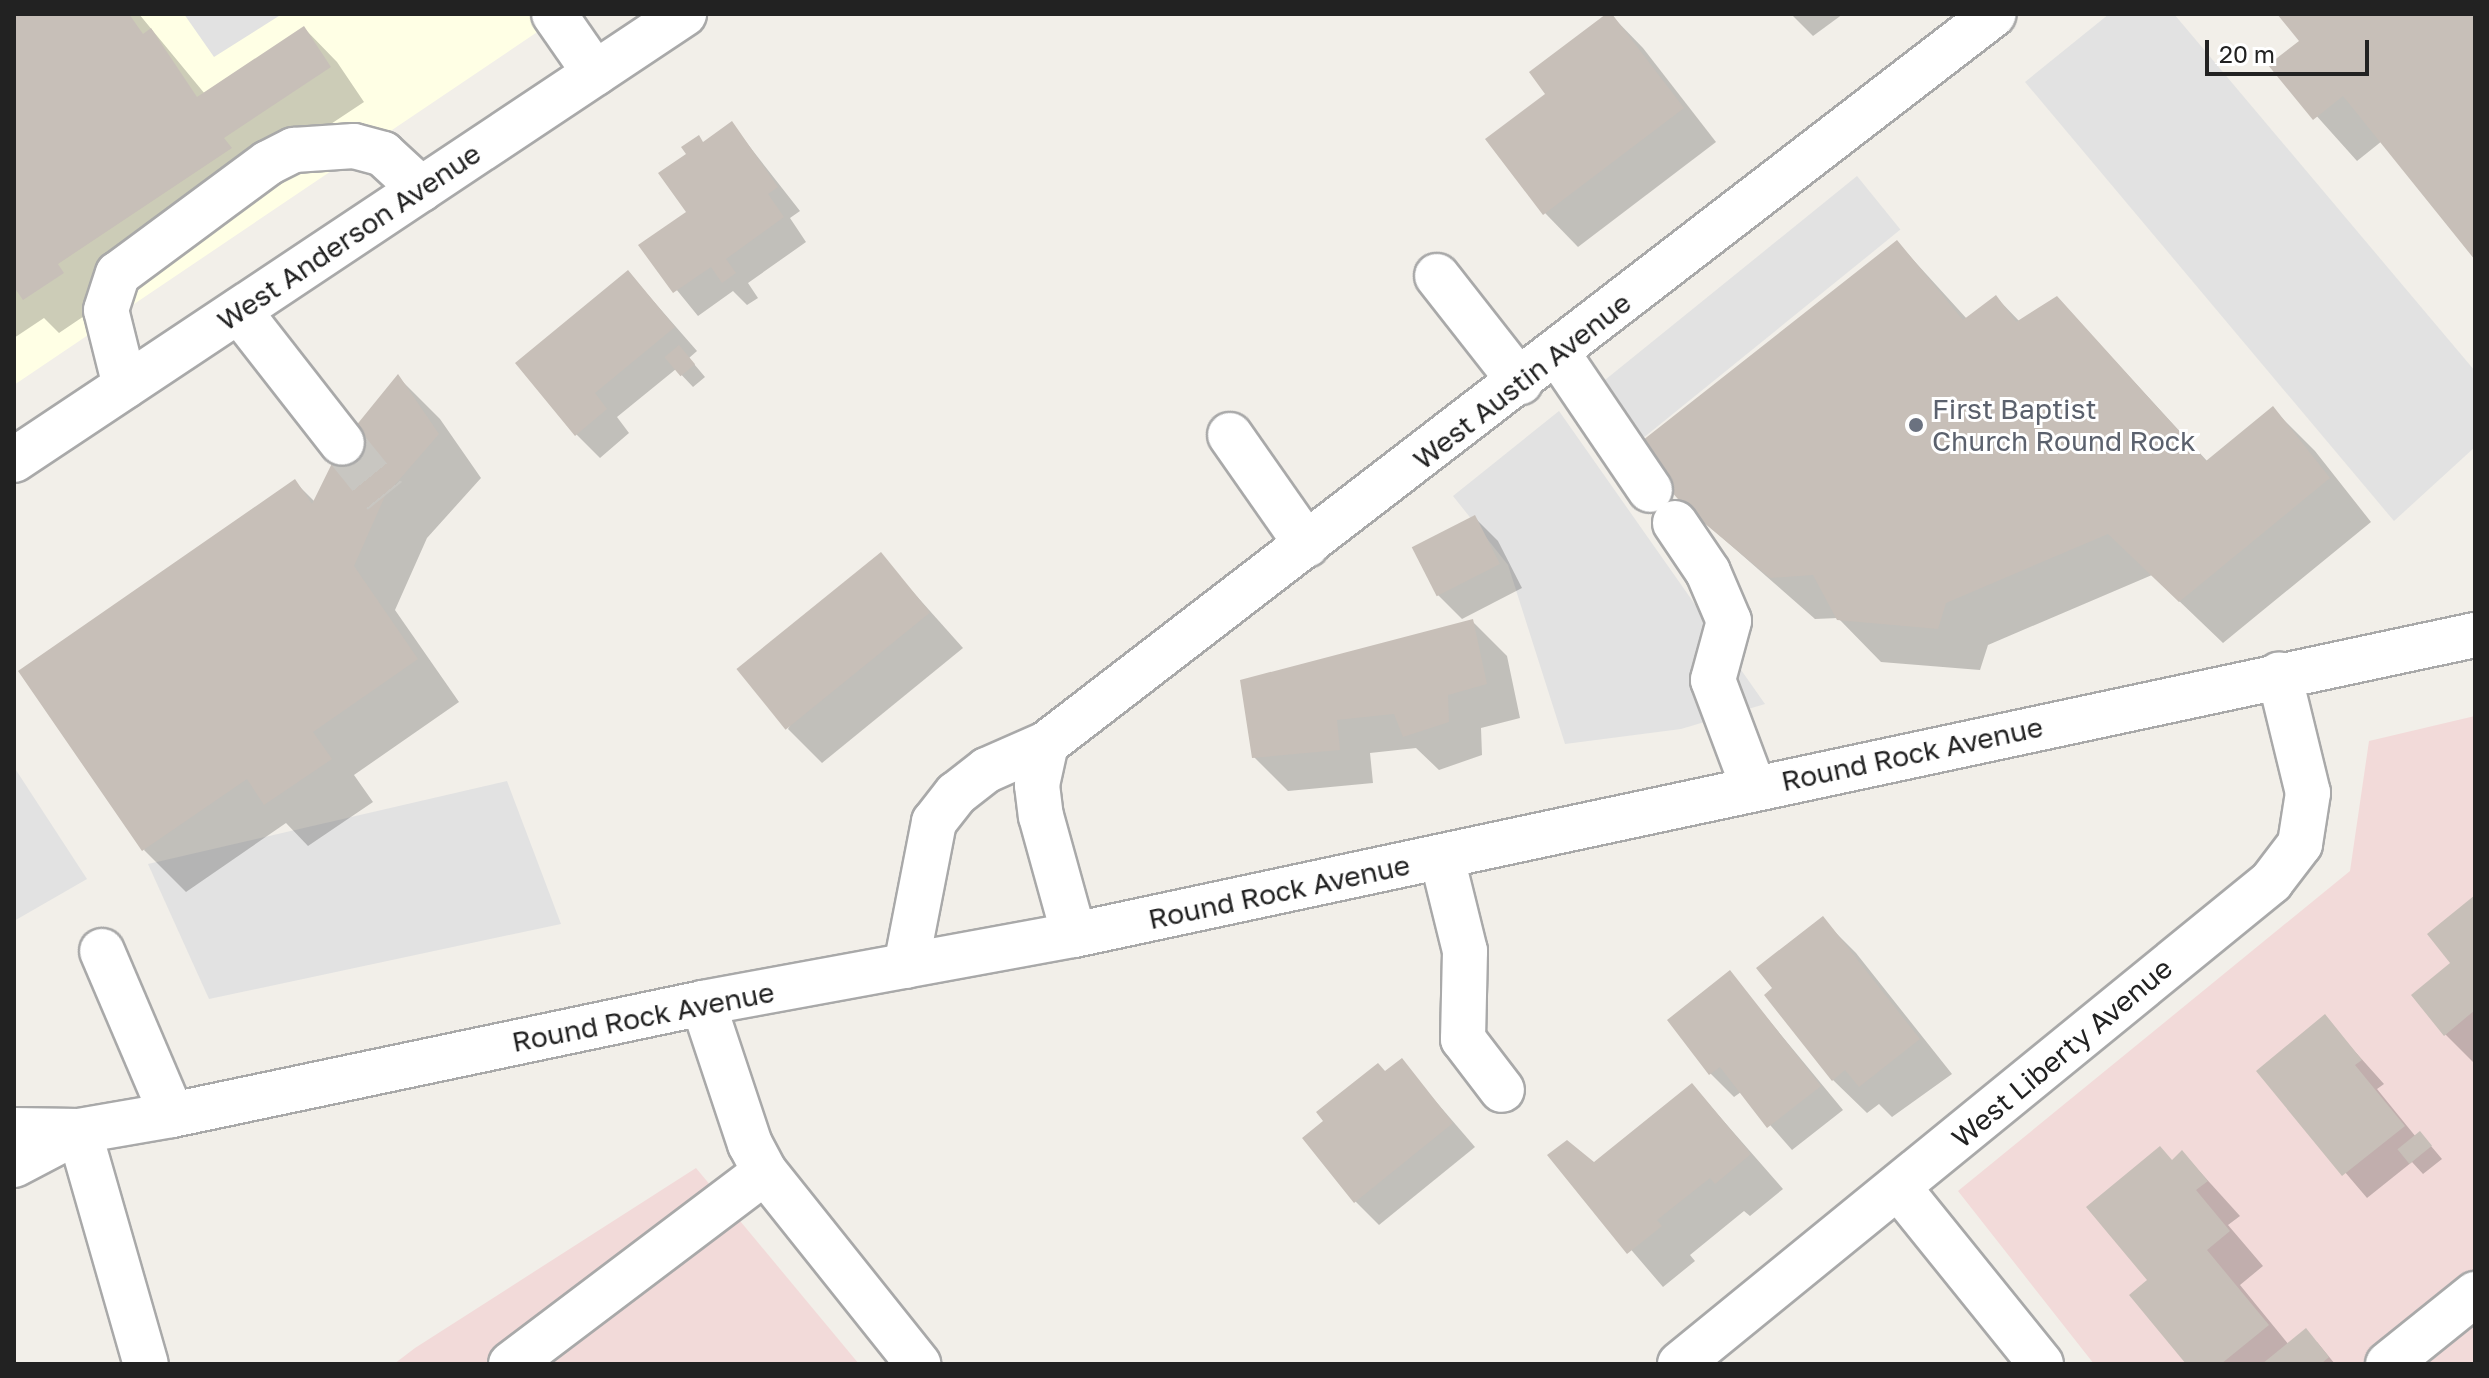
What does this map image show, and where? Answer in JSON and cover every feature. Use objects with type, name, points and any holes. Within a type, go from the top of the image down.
[{"type":"street","points":[[554,14],[595,73]]},
{"type":"street","name":"West Anderson Avenue","points":[[14,460],[684,14]]},
{"type":"street","name":"West Austin Avenue","points":[[906,966],[934,822],[956,794],[987,770],[1046,744],[1558,354],[1994,14]]},
{"type":"street","points":[[125,386],[106,310],[118,274],[268,163],[294,150],[354,146],[383,154],[421,189]]},
{"type":"street","points":[[1437,276],[1520,382]]},
{"type":"street","points":[[239,311],[342,443]]},
{"type":"street","points":[[1558,354],[1708,572],[1729,621],[1713,680],[1754,789]]},
{"type":"street","points":[[1230,435],[1307,545]]},
{"type":"street","name":"Round Rock Avenue","points":[[14,1130],[79,1131],[172,1115],[703,1003],[1074,935],[1442,858],[2279,674],[2475,635]]},
{"type":"street","name":"West Liberty Avenue","points":[[1680,1364],[2271,882],[2300,844],[2308,793],[2279,674]]},
{"type":"street","points":[[1046,744],[1037,785],[1041,816],[1074,935]]},
{"type":"street","points":[[1442,858],[1465,951],[1463,1039],[1502,1090]]},
{"type":"street","points":[[102,951],[172,1115]]},
{"type":"street","points":[[703,1003],[750,1144],[765,1172],[918,1364]]},
{"type":"street","points":[[79,1131],[146,1364]]},
{"type":"street","name":"Round Rock Avenue","points":[[14,1165],[79,1131]]},
{"type":"street","points":[[538,1356],[765,1172]]},
{"type":"street","points":[[1899,1188],[2041,1364]]},
{"type":"street","points":[[2388,1364],[2475,1294]]},
{"type":"shaded area","points":[[14,14],[564,14],[14,385]]},
{"type":"shaded area","points":[[184,14],[282,14],[214,57]]},
{"type":"shaded area","points":[[2109,14],[2174,14],[2475,371],[2475,447],[2394,521],[2025,82]]},
{"type":"shaded area","points":[[1857,176],[1900,230],[1631,448],[1587,394]]},
{"type":"shaded area","points":[[1559,411],[1765,704],[1681,729],[1565,744],[1508,565],[1453,496]]},
{"type":"shaded area","points":[[2475,716],[2475,1364],[2094,1364],[1958,1191],[2350,871],[2369,741]]},
{"type":"shaded area","points":[[14,767],[87,879],[14,921]]},
{"type":"shaded area","points":[[507,781],[561,924],[209,999],[148,864]]},
{"type":"shaded area","points":[[696,1168],[859,1364],[394,1364],[415,1348]]},
{"type":"building","points":[[14,14],[129,14],[143,34],[151,28],[197,97],[304,26],[331,67],[224,138],[232,148],[58,264],[64,273],[23,300],[14,287]]},
{"type":"building","points":[[1606,14],[1612,14],[1684,108],[1543,215],[1485,139],[1545,94],[1529,72]]},
{"type":"building","points":[[2277,14],[2475,14],[2475,260],[2343,96],[2313,120],[2268,65],[2299,41]]},
{"type":"building","points":[[732,121],[778,187],[768,194],[784,217],[726,259],[736,273],[722,283],[711,267],[673,293],[638,245],[686,212],[658,173],[686,154],[681,147],[699,135],[703,142]]},
{"type":"building","name":"First Baptist Church Round Rock","points":[[1897,240],[1963,320],[1996,295],[2016,322],[2057,296],[2206,461],[2273,406],[2330,478],[2179,602],[2108,534],[1946,603],[1938,629],[1837,620],[1813,575],[1770,578],[1685,507],[1633,448]]},
{"type":"building","points":[[628,270],[675,327],[595,393],[607,409],[575,436],[515,363]]},
{"type":"building","points":[[679,345],[695,364],[681,376],[664,357]]},
{"type":"building","points":[[398,374],[439,434],[385,496],[354,566],[418,659],[313,732],[332,759],[264,805],[247,779],[142,851],[18,671],[295,479],[312,504],[342,443]]},
{"type":"building","points":[[1475,515],[1500,564],[1437,596],[1412,547]]},
{"type":"building","points":[[881,552],[930,613],[786,730],[736,669]]},
{"type":"building","points":[[1473,619],[1487,684],[1448,695],[1449,722],[1403,737],[1394,714],[1337,720],[1340,750],[1252,758],[1240,680]]},
{"type":"building","points":[[2475,895],[2475,1010],[2444,1036],[2411,995],[2450,963],[2427,934]]},
{"type":"building","points":[[1823,916],[1920,1039],[1859,1087],[1845,1070],[1832,1081],[1764,995],[1772,988],[1756,968]]},
{"type":"building","points":[[1730,970],[1821,1086],[1767,1128],[1720,1067],[1709,1075],[1667,1020]]},
{"type":"building","points":[[2325,1014],[2362,1060],[2355,1065],[2405,1126],[2342,1176],[2256,1071]]},
{"type":"building","points":[[1402,1058],[1453,1123],[1354,1203],[1302,1138],[1323,1121],[1316,1112],[1378,1063],[1385,1071]]},
{"type":"building","points":[[1692,1083],[1751,1154],[1715,1184],[1710,1178],[1657,1220],[1662,1226],[1627,1254],[1547,1155],[1567,1140],[1594,1162]]},
{"type":"building","points":[[2420,1131],[2432,1146],[2409,1164],[2397,1149]]},
{"type":"building","points":[[2160,1146],[2172,1160],[2182,1150],[2208,1181],[2196,1190],[2230,1231],[2207,1250],[2269,1325],[2221,1364],[2186,1364],[2129,1295],[2147,1280],[2086,1207]]},
{"type":"building","points":[[2306,1328],[2329,1357],[2321,1364],[2262,1364]]},
{"type":"tunnel","points":[[342,443],[385,496]]},
{"type":"place","name":"First Baptist Church Round Rock","points":[[1916,425]]}]
